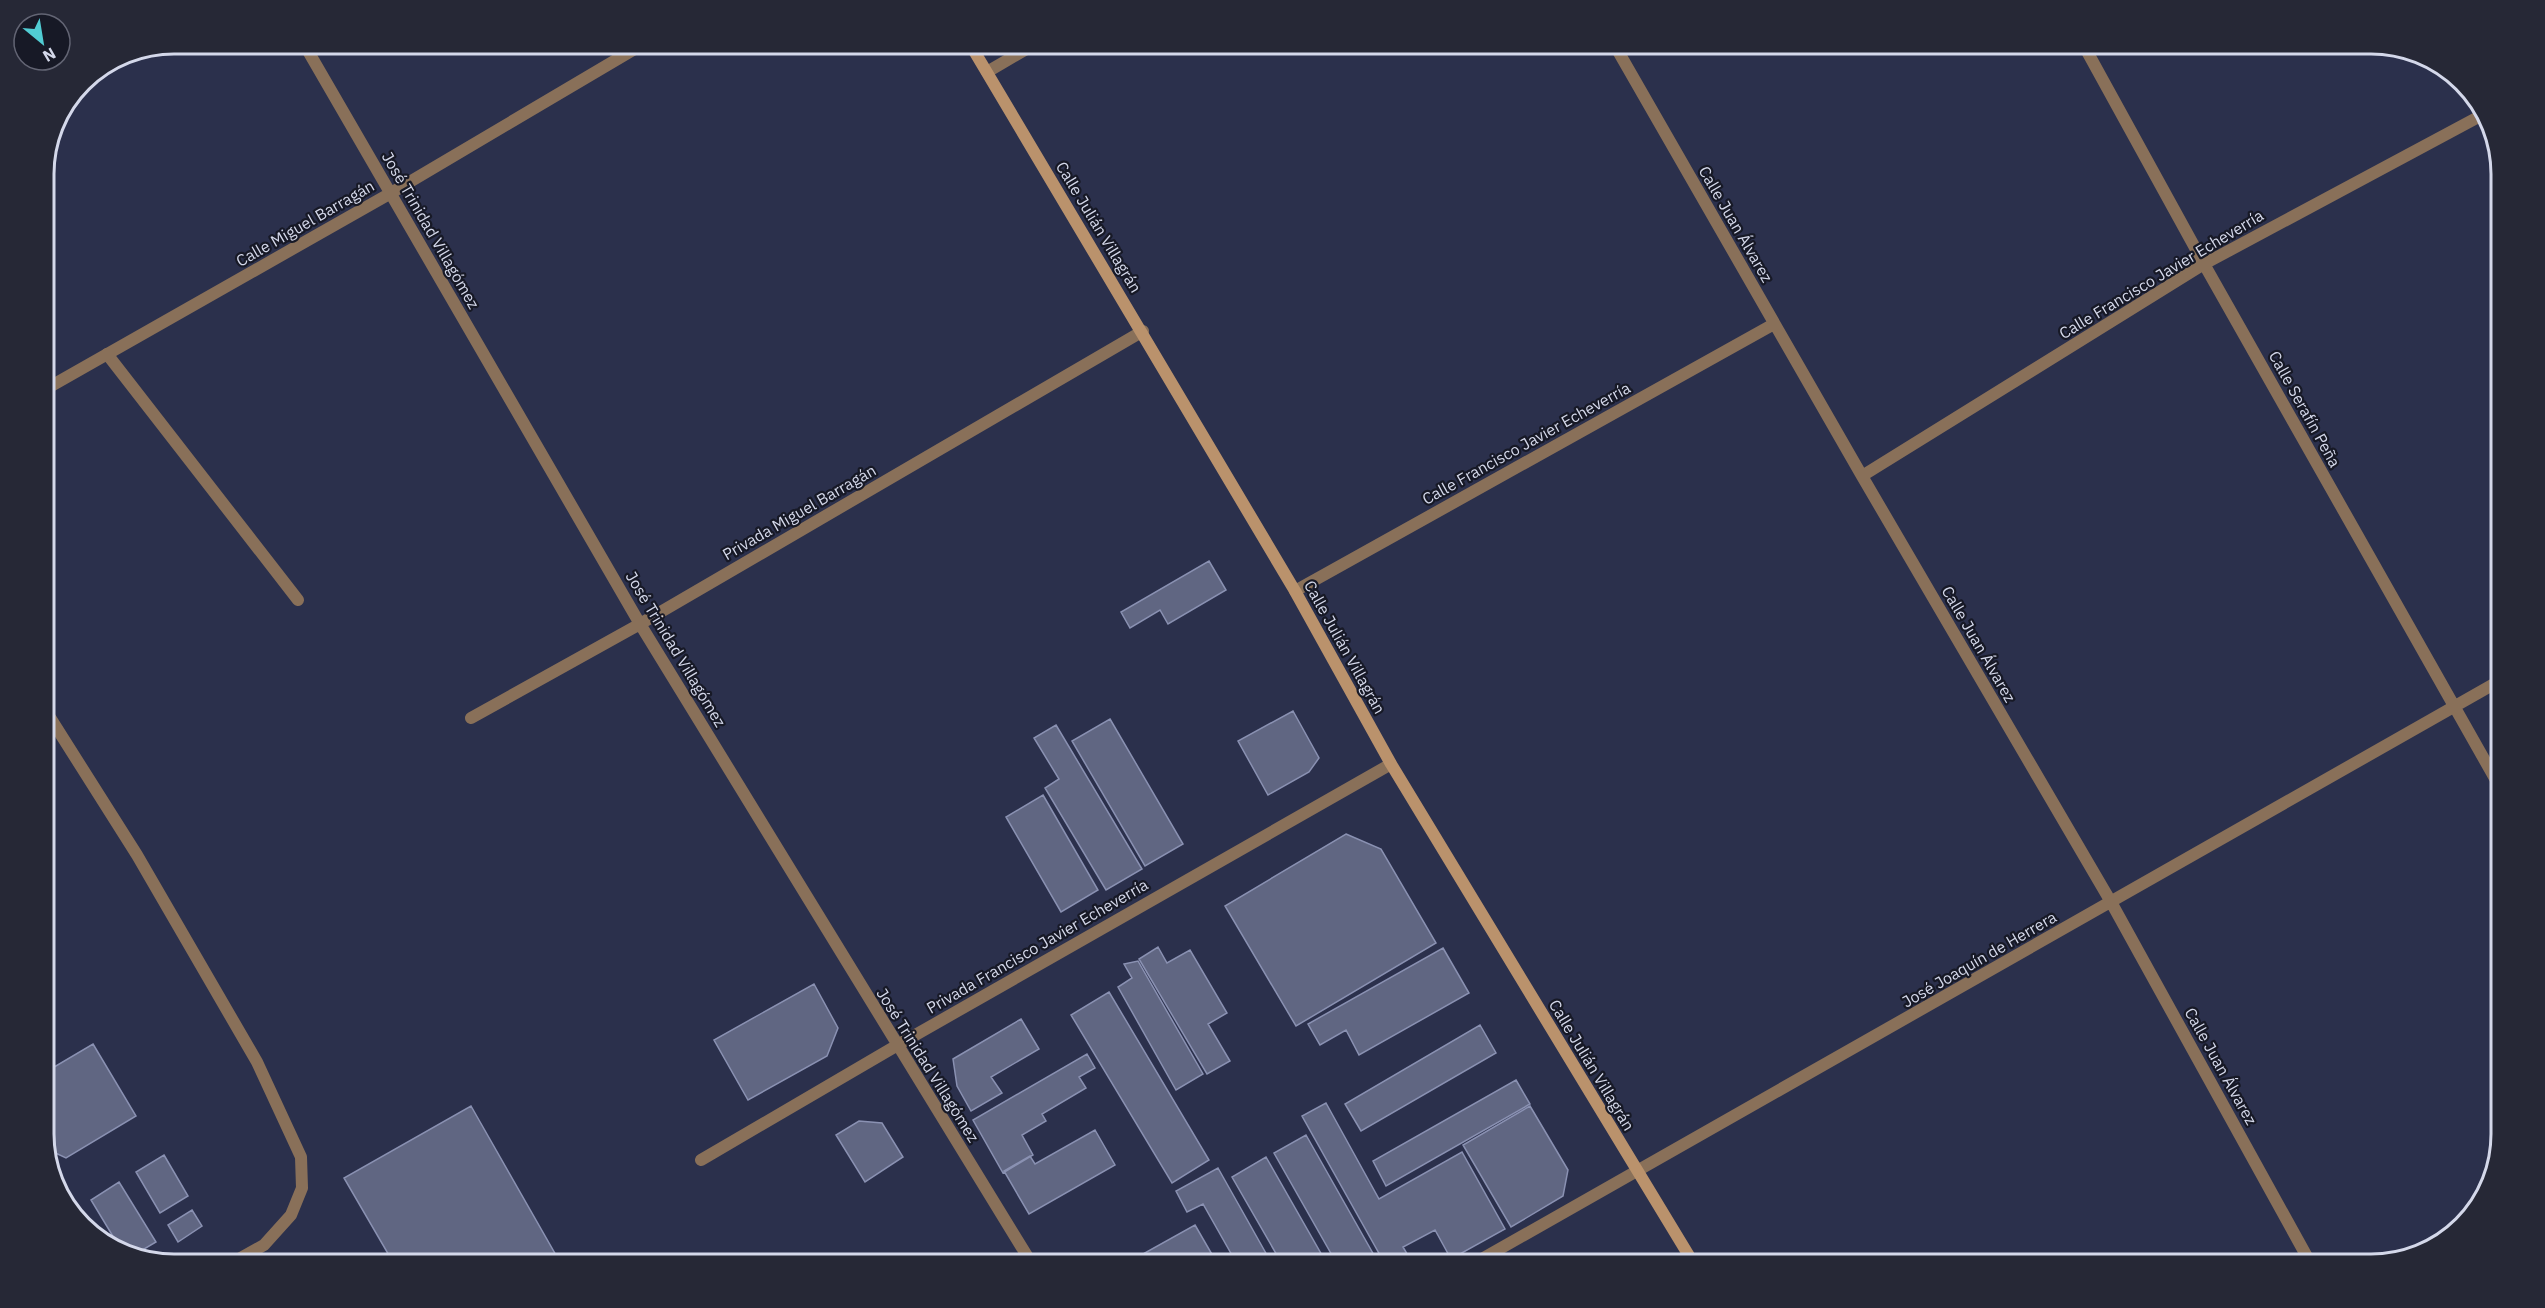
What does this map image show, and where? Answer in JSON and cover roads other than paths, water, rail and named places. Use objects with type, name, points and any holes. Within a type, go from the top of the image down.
[{"type":"street","name":"José Trinidad Villagómez","points":[[310,54],[640,624],[896,1046],[1026,1254]]},
{"type":"street","name":"Calle Miguel Barragán","points":[[54,384],[391,193],[626,54]]},
{"type":"street","name":"Calle Julián Villagrán","points":[[976,54],[1143,331],[1295,591],[1391,764],[1688,1254]]},
{"type":"street","points":[[987,72],[1018,54]]},
{"type":"street","name":"Calle Juan Álvarez","points":[[1620,54],[1862,476],[2111,902],[2305,1254]]},
{"type":"street","name":"Calle Serafín Peña","points":[[2088,54],[2204,264],[2491,772]]},
{"type":"street","name":"Calle Francisco Javier Echeverría","points":[[1862,476],[2204,264],[2477,118]]},
{"type":"street","name":"Calle Francisco Javier Echeverría","points":[[1295,591],[1774,324]]},
{"type":"street","name":"Privada Miguel Barragán","points":[[471,718],[640,624],[1143,331]]},
{"type":"street","points":[[107,354],[298,600]]},
{"type":"street","name":"José Joaquín de Herrera","points":[[1491,1254],[1638,1173],[2491,686]]},
{"type":"street","points":[[54,724],[137,855],[256,1062],[301,1157],[302,1188],[291,1215],[264,1245],[248,1254]]},
{"type":"street","name":"Privada Francisco Javier Echeverría","points":[[701,1161],[896,1046],[1391,764]]}]
